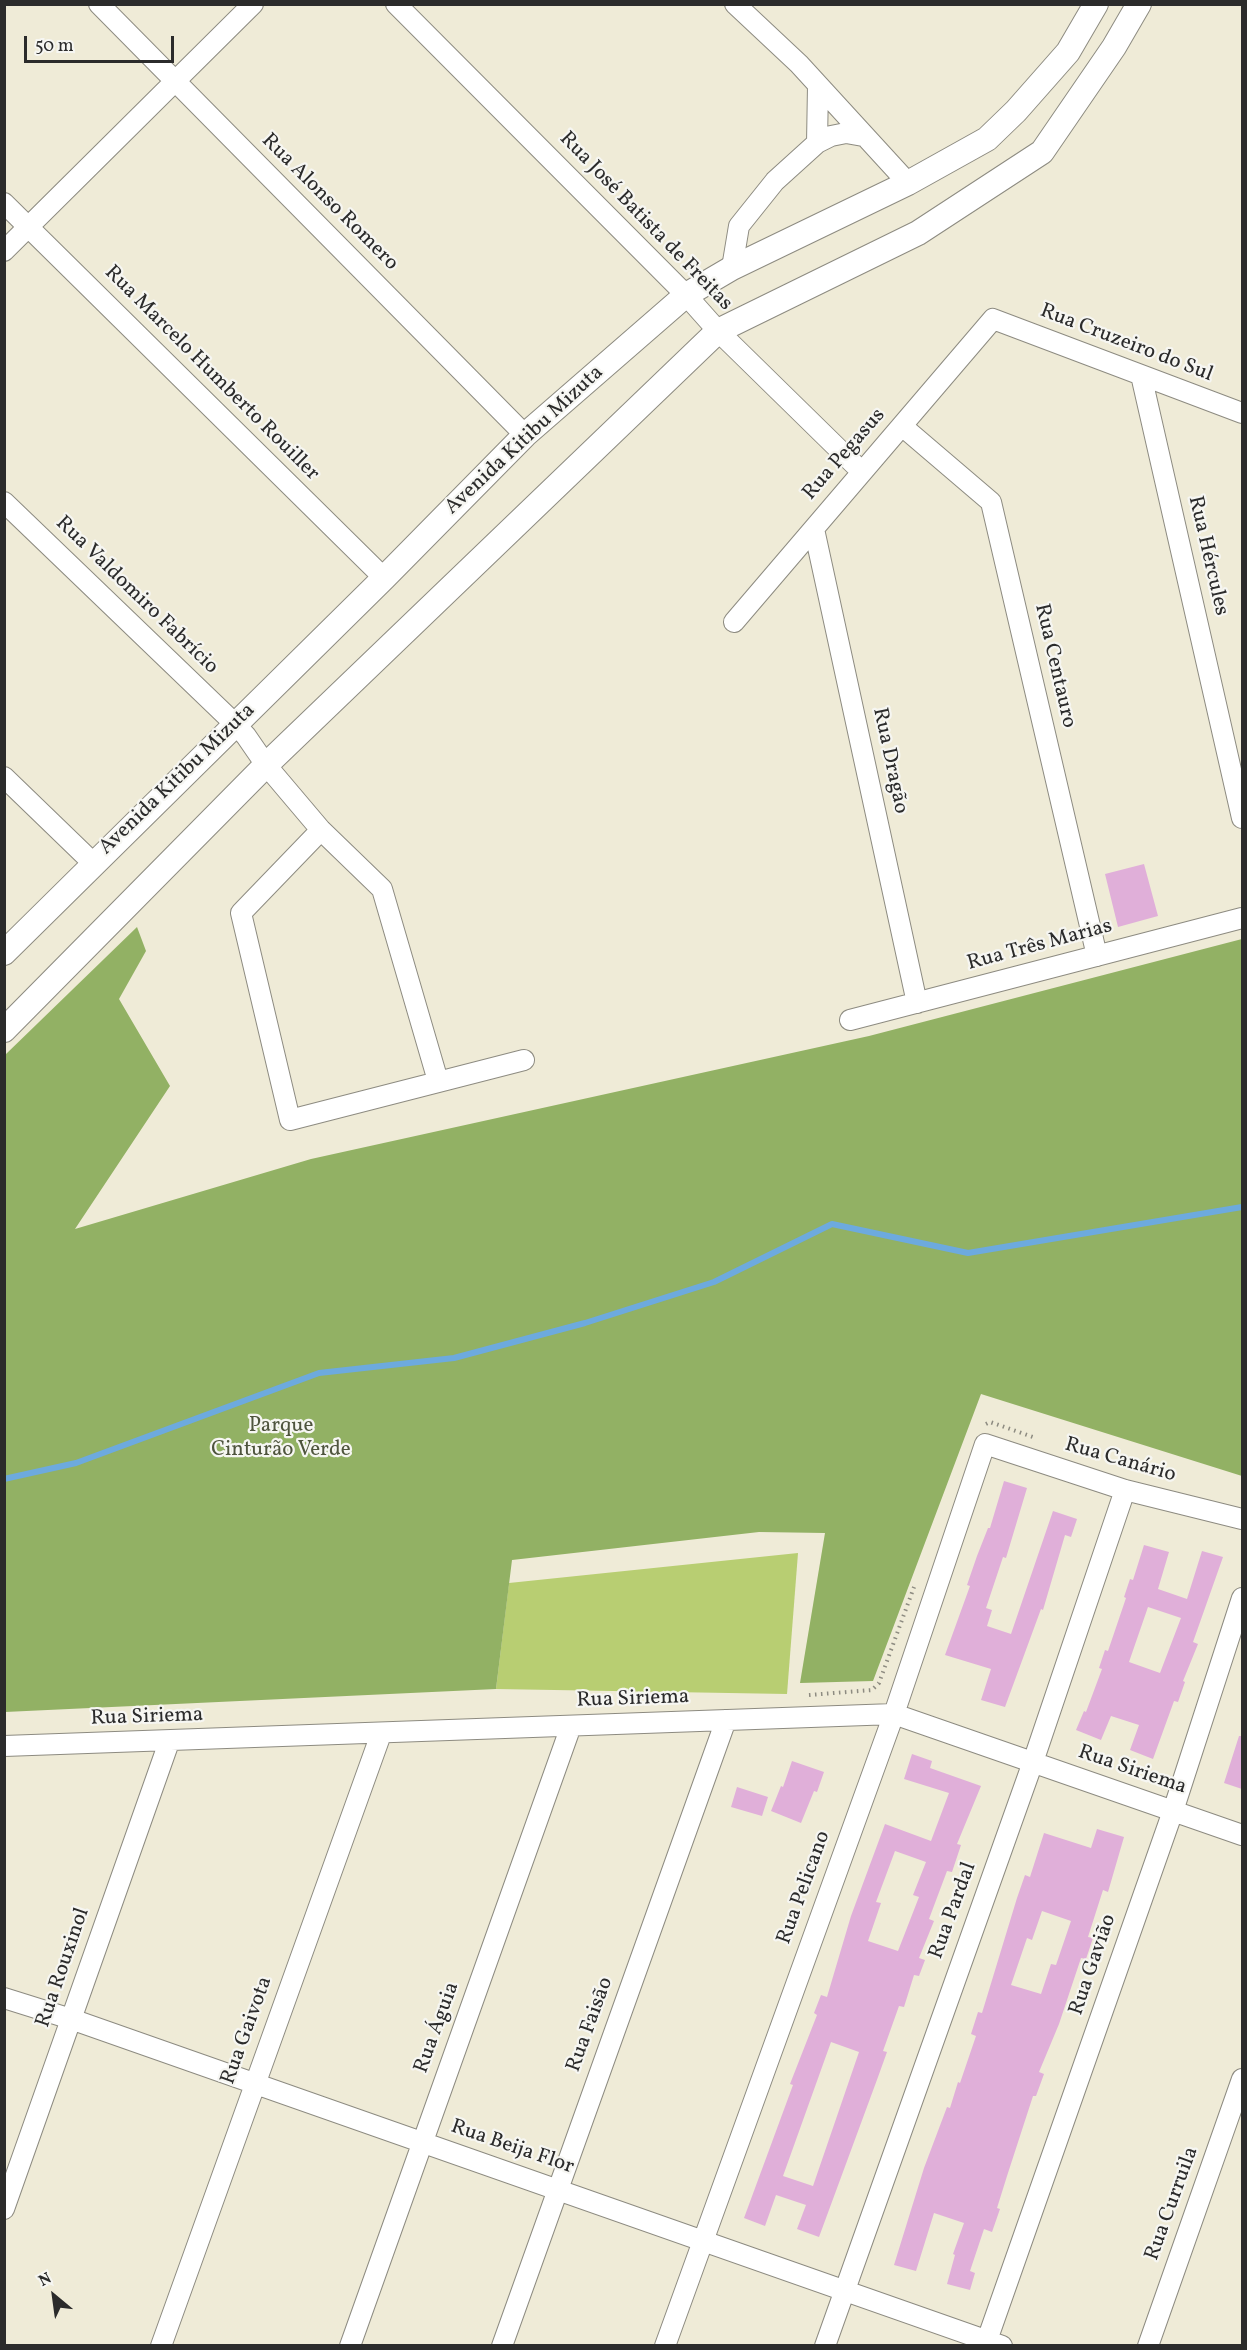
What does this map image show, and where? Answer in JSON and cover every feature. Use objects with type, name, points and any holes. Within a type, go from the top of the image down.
[{"type":"street","name":"Rua Alonso Romero","points":[[99,4],[525,435]]},
{"type":"street","points":[[4,251],[253,4]]},
{"type":"street","name":"Rua José Batista de Freitas","points":[[396,4],[686,295],[718,331],[862,472]]},
{"type":"street","points":[[735,4],[800,64],[908,183]]},
{"type":"street","name":"Avenida Kitibu Mizuta","points":[[4,953],[384,578],[525,435],[686,295],[732,268],[908,183],[987,139],[1016,111],[1068,52],[1096,4]]},
{"type":"street","points":[[4,1030],[266,765],[718,331],[918,233],[1042,153],[1114,47],[1139,4]]},
{"type":"street","points":[[817,143],[818,86]]},
{"type":"street","points":[[732,268],[739,226],[775,181],[817,143],[831,136],[846,133],[864,136]]},
{"type":"street","name":"Rua Marcelo Humberto Rouiller","points":[[4,203],[384,578]]},
{"type":"street","name":"Rua Cruzeiro do Sul","points":[[993,319],[1242,413]]},
{"type":"street","name":"Rua Pegasus","points":[[734,622],[993,319]]},
{"type":"street","name":"Rua Hércules","points":[[1141,375],[1242,818]]},
{"type":"street","name":"Rua Centauro","points":[[902,426],[991,502],[1097,956]]},
{"type":"street","name":"Rua Valdomiro Fabrício","points":[[4,502],[235,724],[321,830],[382,889],[438,1081]]},
{"type":"street","name":"Rua Dragão","points":[[813,529],[917,1003]]},
{"type":"street","points":[[4,777],[93,863]]},
{"type":"street","points":[[321,830],[241,913],[290,1120],[524,1060]]},
{"type":"street","name":"Rua Três Marias","points":[[850,1020],[1242,918]]},
{"type":"street","name":"Rua Canário","points":[[983,1435],[1125,1490],[1242,1519]]},
{"type":"street","name":"Rua Pelicano","points":[[665,2346],[894,1714],[983,1435]]},
{"type":"street","name":"Rua Pardal","points":[[825,2346],[1033,1762],[1125,1490]]},
{"type":"street","name":"Rua Gavião","points":[[992,2344],[1173,1811],[1242,1598]]},
{"type":"street","name":"Rua Siriema","points":[[4,1746],[169,1742],[894,1714],[1242,1835]]},
{"type":"street","name":"Rua Faisão","points":[[502,2346],[726,1720]]},
{"type":"street","name":"Rua Águia","points":[[351,2346],[571,1726]]},
{"type":"street","name":"Rua Gaivota","points":[[161,2346],[381,1734]]},
{"type":"street","name":"Rua Rouxinol","points":[[5,2206],[169,1742]]},
{"type":"street","name":"Rua Beija Flor","points":[[4,1998],[255,2083],[845,2290],[992,2344]]},
{"type":"street","name":"Rua Curruila","points":[[1148,2346],[1242,2079]]},
{"type":"path","points":[[983,1435],[990,1422],[1034,1437]]},
{"type":"path","points":[[807,1696],[872,1690],[879,1683],[915,1584]]},
{"type":"green space","name":"Parque Cinturão Verde","points":[[137,927],[146,951],[119,999],[170,1086],[75,1229],[311,1159],[869,1036],[1242,939],[1242,1476],[981,1394],[873,1681],[800,1683],[825,1533],[759,1532],[512,1560],[496,1689],[5,1712],[5,1055]]},
{"type":"green space","points":[[798,1553],[787,1694],[496,1689],[509,1583]]},
{"type":"building","points":[[1144,864],[1158,916],[1118,927],[1105,874]]},
{"type":"building","points":[[1004,1481],[1027,1488],[1006,1558],[1003,1557],[986,1608],[992,1610],[987,1626],[1011,1634],[1053,1511],[1077,1519],[1071,1537],[1065,1535],[1043,1610],[1041,1609],[1005,1707],[981,1700],[991,1669],[945,1655],[970,1586],[967,1585],[977,1556],[988,1528],[990,1528]]},
{"type":"building","points":[[1144,1545],[1169,1552],[1158,1589],[1187,1599],[1202,1551],[1223,1557],[1193,1642],[1198,1644],[1183,1681],[1185,1682],[1178,1702],[1174,1701],[1153,1759],[1130,1750],[1139,1725],[1111,1716],[1101,1740],[1076,1730],[1084,1711],[1086,1712],[1102,1669],[1099,1668],[1105,1650],[1108,1651],[1130,1579],[1133,1580]],"holes":[[[1148,1607],[1181,1618],[1160,1673],[1129,1662]]]},
{"type":"building","points":[[1239,1736],[1242,1736],[1242,1789],[1224,1783]]},
{"type":"building","points":[[912,1754],[932,1761],[930,1768],[981,1786],[957,1844],[961,1845],[952,1872],[947,1871],[929,1919],[934,1921],[919,1958],[925,1960],[919,1976],[914,1975],[904,2007],[899,2006],[883,2051],[887,2052],[819,2237],[797,2229],[806,2205],[776,2195],[765,2226],[744,2218],[793,2085],[790,2084],[817,2015],[814,2013],[821,1995],[827,1997],[851,1916],[885,1824],[931,1841],[949,1793],[904,1779]],"holes":[[[895,1851],[926,1862],[913,1895],[919,1897],[898,1951],[868,1941],[881,1903],[876,1902]],[[831,2042],[859,2052],[813,2186],[783,2176]]]},
{"type":"building","points":[[792,1761],[824,1772],[817,1792],[814,1791],[801,1823],[771,1811]]},
{"type":"building","points":[[737,1787],[768,1797],[762,1816],[731,1807]]},
{"type":"building","points":[[1097,1829],[1124,1837],[1108,1892],[1103,1890],[1088,1937],[1093,1938],[1086,1959],[1081,1958],[1059,2024],[1039,2072],[1044,2074],[1036,2096],[1033,2096],[997,2208],[1000,2209],[992,2232],[984,2229],[970,2271],[975,2273],[970,2290],[947,2284],[955,2255],[953,2254],[964,2223],[934,2213],[916,2271],[894,2265],[924,2168],[947,2107],[950,2108],[958,2082],[960,2083],[976,2036],[971,2034],[978,2012],[982,2013],[1017,1898],[1025,1875],[1030,1877],[1044,1833],[1091,1848]],"holes":[[[1042,1911],[1071,1921],[1056,1965],[1051,1964],[1041,1994],[1011,1985],[1027,1938],[1032,1940]]]},
{"type":"waterway","points":[[4,1479],[76,1463],[319,1373],[454,1358],[585,1323],[714,1282],[832,1224],[968,1253],[1242,1207]]}]
